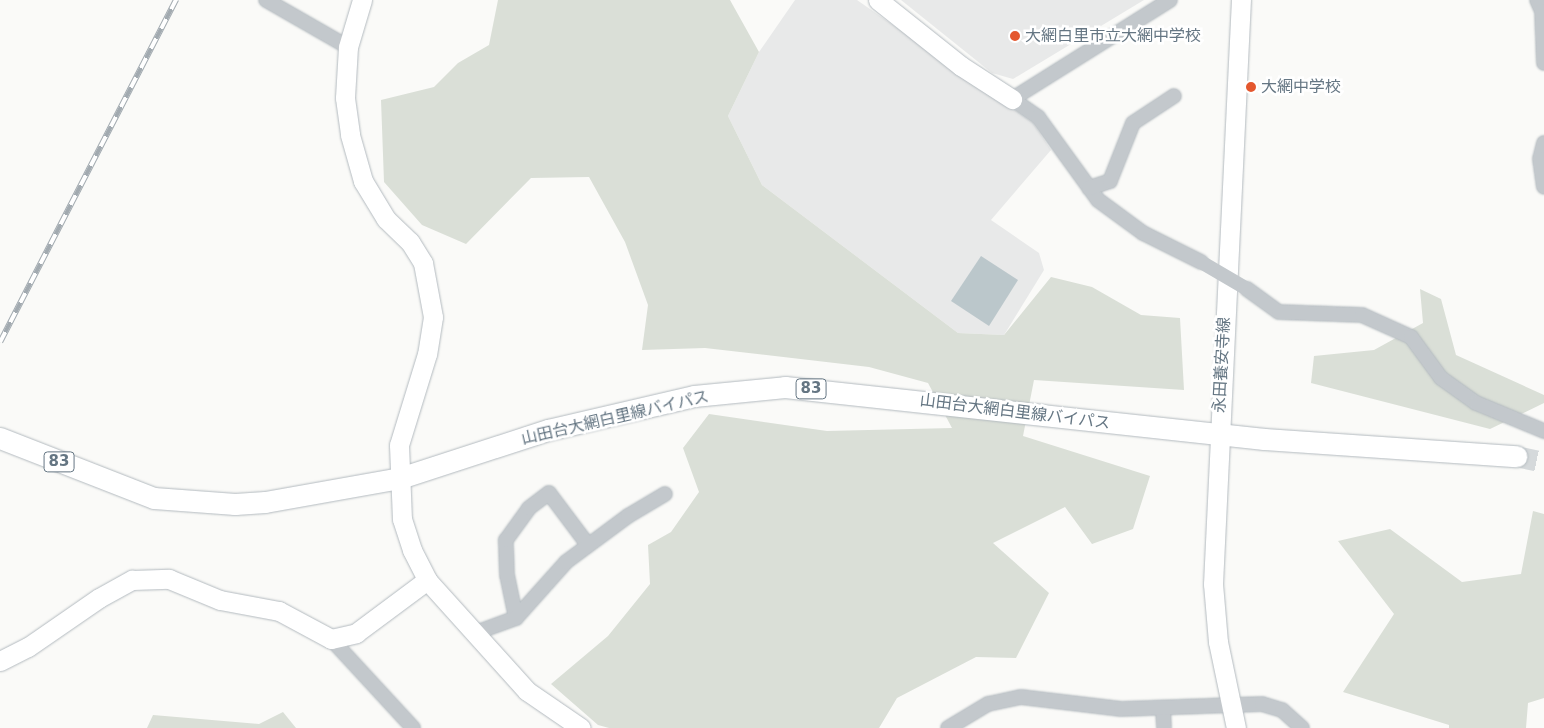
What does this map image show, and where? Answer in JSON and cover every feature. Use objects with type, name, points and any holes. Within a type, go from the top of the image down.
[{"type":"main road","name":"山田台大網白里線バイパス","points":[[0,438],[118,486],[154,498],[235,504],[265,502],[400,478],[548,430],[694,396],[785,387],[1218,434],[1516,456]]},
{"type":"street","points":[[266,0],[348,47]]},
{"type":"street","points":[[362,0],[348,47],[345,98],[350,135],[363,182],[386,219],[410,242],[423,263],[433,316],[428,354],[399,445],[402,519],[412,550],[427,580],[527,691],[580,728]]},
{"type":"street","points":[[878,0],[961,66],[1038,117],[1098,200],[1143,233],[1201,262],[1247,289],[1279,312],[1362,316],[1411,337],[1441,378],[1476,402],[1544,431]]},
{"type":"street","points":[[1012,99],[1170,0]]},
{"type":"street","name":"永田養安寺線","points":[[1236,728],[1218,642],[1213,584],[1218,434],[1241,0]]},
{"type":"street","points":[[1538,0],[1542,11],[1544,63]]},
{"type":"street","points":[[1089,188],[1110,181],[1133,123],[1174,96]]},
{"type":"street","points":[[1544,143],[1540,159],[1544,187]]},
{"type":"street","points":[[516,618],[507,575],[506,540],[530,508],[549,493],[588,545]]},
{"type":"street","points":[[475,633],[516,618],[566,562],[588,545],[665,494]]},
{"type":"street","points":[[0,661],[28,647],[99,598],[132,580],[169,579],[220,600],[279,611],[331,639],[413,728]]},
{"type":"street","points":[[331,639],[356,633],[427,580]]},
{"type":"street","points":[[948,728],[988,704],[1021,697],[1121,709],[1262,704],[1282,710],[1302,728]]},
{"type":"street","points":[[1163,708],[1164,728]]},
{"type":"shaded area","points":[[498,0],[730,0],[759,52],[728,116],[762,185],[958,333],[1004,335],[1051,277],[1092,287],[1141,315],[1180,318],[1184,390],[1034,380],[1023,436],[1150,476],[1133,529],[1092,544],[1065,507],[993,543],[1049,593],[1016,658],[976,657],[897,698],[879,728],[609,728],[598,725],[551,684],[608,636],[650,584],[648,545],[671,532],[699,492],[683,448],[709,414],[827,431],[952,428],[928,383],[869,367],[705,348],[642,350],[648,305],[625,242],[589,177],[531,178],[466,244],[422,225],[384,182],[381,100],[434,87],[458,63],[489,45]]},
{"type":"shaded area","points":[[795,0],[857,0],[1033,123],[1051,150],[991,220],[1039,253],[1044,270],[1004,335],[958,333],[762,185],[728,116],[759,52]]},
{"type":"shaded area","name":"大網白里市立大網中学校","points":[[901,0],[1144,0],[1013,79],[992,73]]},
{"type":"shaded area","points":[[981,256],[1018,280],[989,326],[951,301]]},
{"type":"shaded area","points":[[1420,289],[1441,299],[1456,355],[1544,395],[1544,403],[1490,429],[1311,383],[1314,356],[1374,350],[1423,323]]},
{"type":"shaded area","points":[[1533,511],[1544,514],[1544,698],[1528,703],[1526,728],[1449,728],[1449,725],[1343,692],[1394,614],[1338,541],[1390,529],[1462,582],[1521,574]]},
{"type":"shaded area","points":[[283,712],[296,728],[147,728],[153,715],[259,724]]},
{"type":"tunnel","points":[[1516,456],[1544,462]]},
{"type":"railway","points":[[0,342],[176,0]]},
{"type":"place","name":"大網白里市立大網中学校","points":[[1015,36]]},
{"type":"place","name":"大網中学校","points":[[1251,87]]}]
